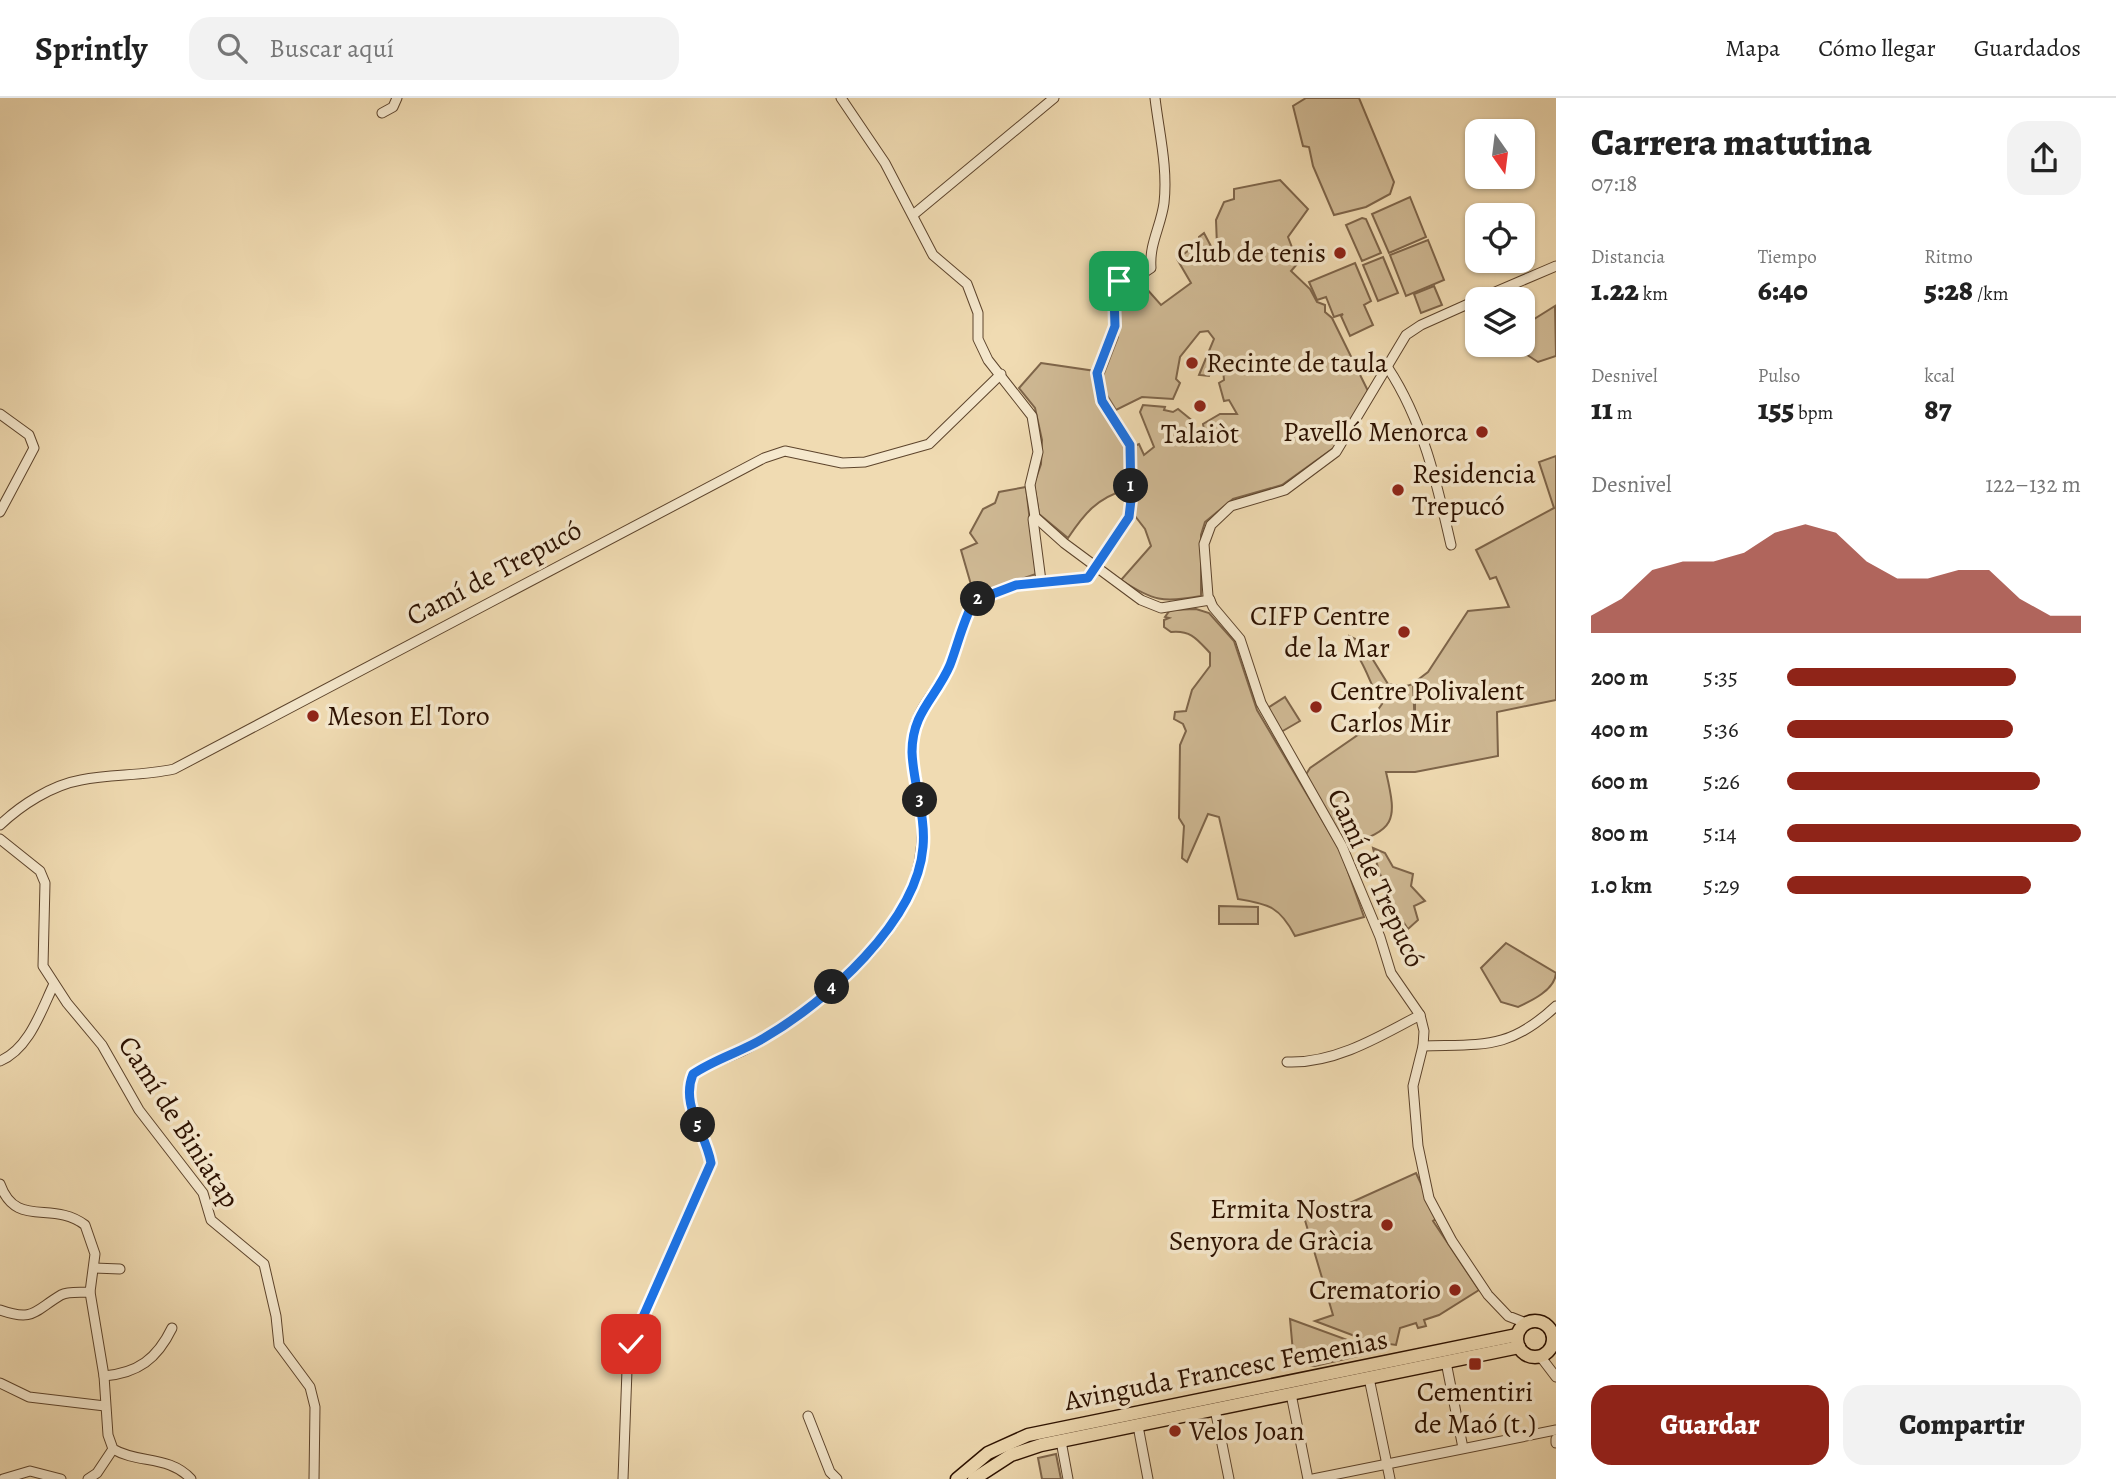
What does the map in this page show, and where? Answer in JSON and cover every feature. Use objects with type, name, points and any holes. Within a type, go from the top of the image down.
[{"type":"main road","points":[[1542,1322],[1554,1335],[1546,1353],[1540,1356],[1526,1354],[1518,1341],[1526,1323],[1542,1322]]},
{"type":"main road","name":"Avinguda Francesc Femenias","points":[[974,1479],[992,1465],[1024,1449],[1446,1362],[1518,1341]]},
{"type":"main road","name":"Avinguda Francesc Femenias","points":[[957,1479],[988,1454],[1028,1435],[1518,1341]]},
{"type":"street","points":[[382,113],[393,107],[397,98]]},
{"type":"street","points":[[841,98],[885,163],[933,256],[967,284],[978,313],[978,339],[988,360],[1032,416],[1038,452],[1030,485],[1041,581]]},
{"type":"street","points":[[913,215],[1054,98]]},
{"type":"street","points":[[623,1479],[626,1370],[631,1344],[711,1163],[709,1148],[692,1113],[688,1085],[693,1074],[707,1064],[744,1050],[790,1019],[860,963],[896,917],[918,876],[923,848],[923,824],[912,754],[913,732],[921,710],[948,668],[974,601],[992,592],[1041,581],[1088,578],[1129,517],[1130,445],[1102,401],[1097,373],[1115,326],[1116,288],[1119,281],[1151,268],[1150,251],[1164,205],[1165,176],[1155,98]]},
{"type":"street","points":[[1508,287],[1556,266]]},
{"type":"street","points":[[1035,517],[1141,600],[1161,608],[1210,600],[1205,544],[1211,525],[1230,506],[1284,490],[1336,452],[1406,335],[1421,325],[1465,306]]},
{"type":"street","points":[[1388,368],[1407,399],[1421,434],[1451,545]]},
{"type":"street","name":"Camí de Trepucó","points":[[0,825],[12,814],[45,794],[72,782],[143,776],[174,769],[764,458],[785,451],[842,463],[865,462],[929,444],[1001,374]]},
{"type":"street","points":[[0,414],[29,435],[34,448],[0,512]]},
{"type":"street","name":"Camí de Trepucó","points":[[1210,600],[1240,639],[1261,703],[1342,846],[1380,937],[1391,973],[1420,1015],[1424,1031],[1423,1046],[1413,1086],[1418,1146],[1429,1198],[1452,1241],[1488,1295],[1508,1316],[1526,1323]]},
{"type":"street","name":"Camí de Biniatap","points":[[0,839],[40,871],[45,883],[43,966],[54,984],[102,1045],[139,1110],[203,1193],[211,1220],[264,1264],[279,1345],[304,1375],[313,1397],[316,1435],[314,1479]]},
{"type":"street","points":[[0,1061],[12,1056],[34,1028],[54,984]]},
{"type":"street","points":[[1423,1046],[1512,1039],[1535,1026],[1556,1006]]},
{"type":"street","points":[[1287,1062],[1329,1057],[1362,1045],[1420,1015]]},
{"type":"street","points":[[0,1184],[6,1201],[15,1208],[63,1214],[85,1225],[93,1247],[94,1268],[90,1292],[113,1449],[97,1473],[88,1479]]},
{"type":"street","points":[[94,1268],[120,1269]]},
{"type":"street","points":[[0,1310],[26,1318],[64,1294],[90,1292]]},
{"type":"street","points":[[104,1376],[145,1365],[159,1352],[172,1328]]},
{"type":"street","points":[[1540,1356],[1556,1377]]},
{"type":"street","points":[[1446,1362],[1463,1448]]},
{"type":"street","points":[[1369,1378],[1390,1479]]},
{"type":"street","points":[[0,1383],[29,1397],[105,1406]]},
{"type":"street","points":[[1291,1394],[1310,1479],[1556,1430]]},
{"type":"street","points":[[1215,1409],[1229,1479]]},
{"type":"street","points":[[808,1416],[831,1472],[837,1479]]},
{"type":"street","points":[[1138,1426],[1148,1479]]},
{"type":"street","points":[[1061,1441],[1068,1479]]},
{"type":"street","points":[[113,1449],[127,1456],[175,1466],[191,1479]]},
{"type":"street","points":[[3,1479],[30,1471],[61,1479]]},
{"type":"shaded area","points":[[1306,98],[1359,98],[1394,182],[1390,194],[1366,207],[1334,215],[1313,166],[1309,147],[1303,146],[1293,106]]},
{"type":"shaded area","points":[[1280,180],[1308,209],[1288,237],[1298,263],[1291,271],[1310,289],[1317,302],[1325,305],[1325,312],[1332,318],[1368,391],[1335,447],[1282,485],[1233,499],[1205,522],[1201,535],[1201,596],[1167,600],[1150,596],[1121,580],[1151,546],[1145,529],[1135,516],[1132,447],[1139,444],[1144,455],[1154,447],[1140,412],[1143,405],[1165,407],[1164,410],[1173,412],[1178,409],[1194,422],[1192,427],[1198,436],[1204,430],[1203,424],[1220,414],[1237,414],[1229,400],[1224,401],[1219,383],[1224,380],[1223,369],[1211,370],[1209,376],[1199,375],[1214,339],[1208,331],[1200,332],[1180,357],[1176,379],[1180,383],[1173,399],[1142,397],[1116,410],[1105,392],[1103,376],[1118,337],[1121,294],[1125,285],[1138,279],[1161,305],[1191,283],[1177,259],[1200,242],[1199,237],[1204,233],[1213,250],[1217,246],[1216,220],[1224,202],[1234,199],[1234,189]]},
{"type":"shaded area","points":[[1410,197],[1426,237],[1389,253],[1372,214]]},
{"type":"shaded area","points":[[1362,218],[1366,219],[1381,253],[1362,261],[1346,225]]},
{"type":"shaded area","points":[[1428,240],[1444,280],[1406,296],[1390,255]]},
{"type":"shaded area","points":[[1383,257],[1398,293],[1378,301],[1363,265]]},
{"type":"shaded area","points":[[1355,263],[1371,301],[1364,305],[1373,325],[1350,336],[1341,316],[1343,314],[1334,317],[1326,297],[1317,300],[1309,282]]},
{"type":"shaded area","points":[[1434,286],[1442,305],[1421,313],[1414,294]]},
{"type":"shaded area","points":[[1555,306],[1556,356],[1538,362],[1530,357],[1535,357],[1535,318]]},
{"type":"shaded area","points":[[1041,363],[1095,371],[1102,409],[1128,450],[1125,490],[1099,502],[1068,538],[1039,514],[1034,484],[1041,464],[1042,440],[1035,408],[1019,388]]},
{"type":"shaded area","points":[[1556,456],[1556,700],[1497,712],[1498,756],[1415,772],[1386,772],[1392,803],[1389,822],[1375,834],[1346,846],[1305,776],[1310,768],[1362,732],[1382,704],[1359,658],[1348,644],[1349,636],[1362,642],[1388,684],[1403,687],[1413,684],[1415,729],[1415,682],[1428,672],[1468,611],[1509,607],[1496,577],[1490,579],[1476,550],[1554,508],[1539,462]]},
{"type":"shaded area","points":[[1026,487],[1036,574],[974,595],[961,550],[977,543],[970,533],[983,509],[995,503],[999,492]]},
{"type":"shaded area","points":[[1196,609],[1209,613],[1234,641],[1257,710],[1341,852],[1364,917],[1295,936],[1273,908],[1238,899],[1219,817],[1208,814],[1187,862],[1182,858],[1184,826],[1179,818],[1180,745],[1186,731],[1183,724],[1174,719],[1175,712],[1186,711],[1192,690],[1210,666],[1210,653],[1193,636],[1184,632],[1171,632],[1164,627],[1164,620],[1169,618],[1165,617],[1170,610]]},
{"type":"shaded area","points":[[1285,697],[1300,721],[1281,732],[1266,709]]},
{"type":"shaded area","points":[[1373,848],[1385,853],[1393,867],[1413,874],[1411,886],[1425,901],[1414,906],[1418,920],[1408,929],[1386,890]]},
{"type":"shaded area","points":[[1219,906],[1258,907],[1258,924],[1219,924]]},
{"type":"shaded area","points":[[1506,943],[1556,973],[1547,990],[1518,1007],[1501,1002],[1481,968]]},
{"type":"shaded area","points":[[1416,1173],[1437,1218],[1433,1221],[1479,1290],[1439,1315],[1424,1320],[1426,1326],[1418,1328],[1416,1323],[1400,1328],[1396,1345],[1368,1341],[1315,1321],[1333,1315],[1304,1217],[1352,1202]]},
{"type":"shaded area","points":[[1290,1319],[1353,1342],[1362,1355],[1315,1366],[1294,1363]]},
{"type":"shaded area","points":[[1056,1454],[1061,1479],[1042,1479],[1038,1458]]},
{"type":"place","name":"Club de tenis","points":[[1340,253]]},
{"type":"place","name":"Recinte de taula","points":[[1192,363]]},
{"type":"place","name":"Talaiòt","points":[[1200,406]]},
{"type":"place","name":"Pavelló Menorca","points":[[1482,432]]},
{"type":"place","name":"Residencia Trepucó","points":[[1398,490]]},
{"type":"place","name":"CIFP Centre de la Mar","points":[[1404,632]]},
{"type":"place","name":"Centre Polivalent Carlos Mir","points":[[1316,707]]},
{"type":"place","name":"Meson El Toro","points":[[313,716]]},
{"type":"place","name":"Ermita Nostra Senyora de Gràcia","points":[[1387,1225]]},
{"type":"place","name":"Crematorio","points":[[1455,1290]]},
{"type":"place","name":"Cementiri de Maó (t.)","points":[[1475,1364]]},
{"type":"place","name":"Velos Joan","points":[[1175,1431]]},
{"type":"route","points":[[631,1344],[671,1259],[711,1163],[709,1148],[692,1113],[688,1085],[693,1074],[707,1064],[744,1050],[767,1037],[860,963],[878,943],[902,908],[918,876],[923,848],[923,824],[912,754],[913,732],[921,710],[948,668],[974,601],[1016,585],[1088,578],[1129,517],[1131,484],[1128,472],[1132,456],[1130,445],[1102,401],[1097,373],[1115,326],[1114,295],[1119,281]]}]
